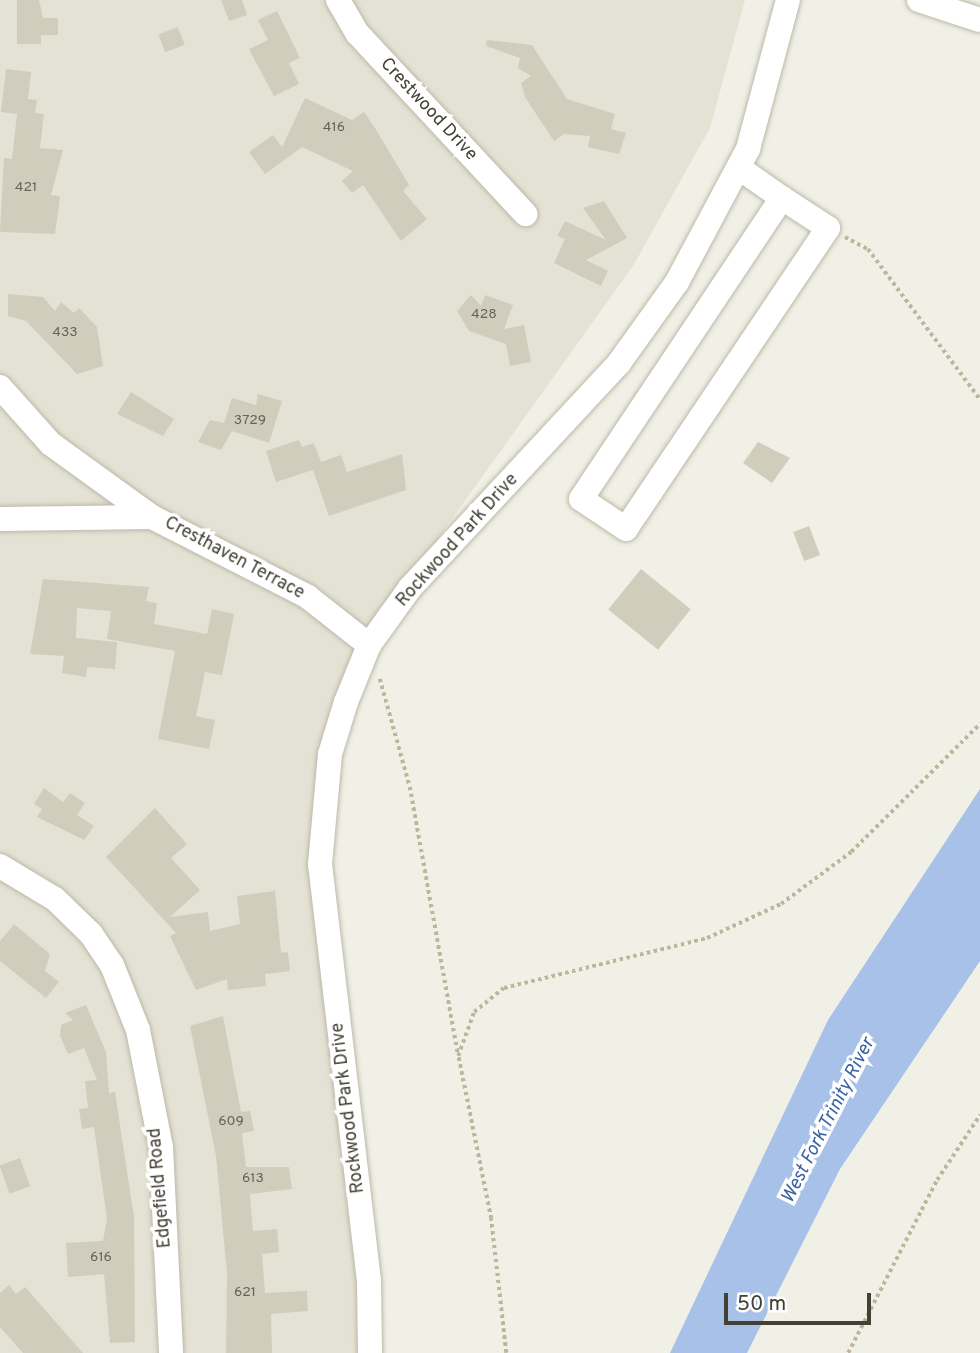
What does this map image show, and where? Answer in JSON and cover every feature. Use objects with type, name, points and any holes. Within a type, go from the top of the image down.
[{"type":"street","name":"Crestwood Drive","points":[[338,0],[358,33],[525,214]]},
{"type":"street","name":"Rockwood Park Drive","points":[[370,1353],[369,1282],[320,864],[330,754],[369,645],[410,588],[619,363],[677,282],[739,169],[788,0]]},
{"type":"street","points":[[919,0],[980,20]]},
{"type":"street","points":[[739,169],[828,228],[626,529],[580,499],[782,198]]},
{"type":"street","points":[[0,387],[51,444],[152,517]]},
{"type":"street","name":"Cresthaven Terrace","points":[[0,519],[152,517],[308,597],[369,645]]},
{"type":"street","name":"Edgefield Road","points":[[0,866],[55,899],[92,934],[122,986],[138,1030],[161,1147],[171,1353]]},
{"type":"path","points":[[828,228],[868,249],[980,399]]},
{"type":"path","points":[[369,645],[410,787],[458,1056],[491,1219],[506,1353]]},
{"type":"path","points":[[458,1056],[472,1014],[504,988],[707,938],[781,904],[851,852],[980,723]]},
{"type":"path","points":[[848,1353],[937,1180],[980,1115]]},
{"type":"shaded area","points":[[0,0],[745,0],[710,128],[633,266],[363,643],[308,863],[369,1281],[362,1353],[0,1353]]},
{"type":"water","name":"West Fork Trinity River","points":[[980,789],[980,961],[840,1169],[747,1353],[670,1353],[828,1020]]},
{"type":"building","points":[[17,0],[39,0],[43,18],[58,18],[58,35],[41,35],[41,44],[17,44]]},
{"type":"building","points":[[221,0],[242,0],[247,15],[229,21]]},
{"type":"building","points":[[277,11],[300,58],[289,63],[299,84],[274,96],[249,49],[268,40],[258,20]]},
{"type":"building","points":[[178,27],[185,45],[165,52],[158,35]]},
{"type":"building","points":[[487,40],[532,45],[567,99],[615,114],[611,129],[626,133],[619,154],[588,147],[590,136],[564,134],[554,141],[525,97],[521,83],[531,76],[518,68],[520,58],[486,46]]},
{"type":"building","points":[[6,69],[31,72],[28,99],[37,100],[35,113],[44,114],[40,148],[63,150],[51,195],[60,196],[55,234],[0,232],[4,158],[12,159],[17,114],[1,112]]},
{"type":"building","points":[[305,98],[352,120],[364,112],[375,128],[409,185],[403,191],[427,219],[401,241],[363,185],[352,193],[342,181],[353,171],[302,147],[265,174],[249,152],[273,135],[282,147]]},
{"type":"building","points":[[604,201],[627,238],[586,260],[608,271],[601,286],[554,263],[565,239],[557,236],[565,221],[606,240],[583,208]]},
{"type":"building","points":[[8,294],[43,297],[55,311],[61,302],[74,313],[79,308],[97,327],[103,366],[77,374],[26,321],[8,316]]},
{"type":"building","points":[[471,295],[481,306],[485,295],[513,305],[504,329],[524,325],[531,362],[510,366],[506,344],[469,331],[457,311]]},
{"type":"building","points":[[131,392],[174,419],[163,436],[117,414]]},
{"type":"building","points":[[258,394],[282,401],[269,443],[232,431],[221,450],[198,442],[210,420],[224,423],[232,398],[256,405]]},
{"type":"building","points":[[299,440],[302,447],[314,443],[321,462],[341,455],[347,472],[402,454],[406,490],[329,516],[313,470],[276,482],[266,451]]},
{"type":"building","points":[[758,442],[790,458],[772,483],[743,463]]},
{"type":"building","points":[[809,526],[820,555],[804,561],[793,532]]},
{"type":"building","points":[[641,569],[691,609],[658,650],[608,609]]},
{"type":"building","points":[[43,579],[149,587],[146,601],[157,603],[154,624],[207,634],[212,609],[234,614],[222,675],[205,672],[196,716],[215,720],[209,749],[158,739],[175,651],[107,639],[111,611],[77,608],[76,638],[117,642],[115,669],[87,667],[86,677],[62,673],[64,656],[30,654]]},
{"type":"building","points":[[44,788],[63,802],[70,793],[85,803],[77,815],[94,826],[84,840],[37,817],[42,809],[34,804]]},
{"type":"building","points":[[155,808],[187,844],[171,858],[200,890],[170,917],[208,912],[210,931],[240,924],[237,896],[275,891],[281,953],[288,952],[290,971],[265,974],[266,986],[228,990],[227,979],[196,990],[170,936],[176,933],[106,857]]},
{"type":"building","points":[[14,924],[50,954],[45,971],[59,982],[46,998],[0,961],[0,941]]},
{"type":"building","points":[[86,1005],[106,1052],[109,1093],[115,1092],[134,1217],[135,1342],[110,1343],[104,1274],[68,1277],[66,1243],[103,1241],[107,1219],[94,1127],[82,1129],[79,1109],[88,1108],[85,1081],[97,1080],[84,1048],[68,1054],[60,1036],[61,1025],[73,1020],[65,1013]]},
{"type":"building","points":[[223,1016],[241,1112],[250,1111],[254,1131],[242,1133],[246,1167],[289,1167],[292,1189],[250,1194],[253,1231],[277,1229],[279,1252],[262,1254],[265,1293],[307,1291],[308,1311],[271,1314],[272,1353],[226,1353],[227,1273],[216,1156],[190,1026]]},
{"type":"building","points":[[20,1158],[30,1186],[10,1194],[0,1165]]},
{"type":"building","points":[[9,1285],[16,1294],[25,1287],[83,1353],[23,1353],[0,1327],[0,1293]]}]
